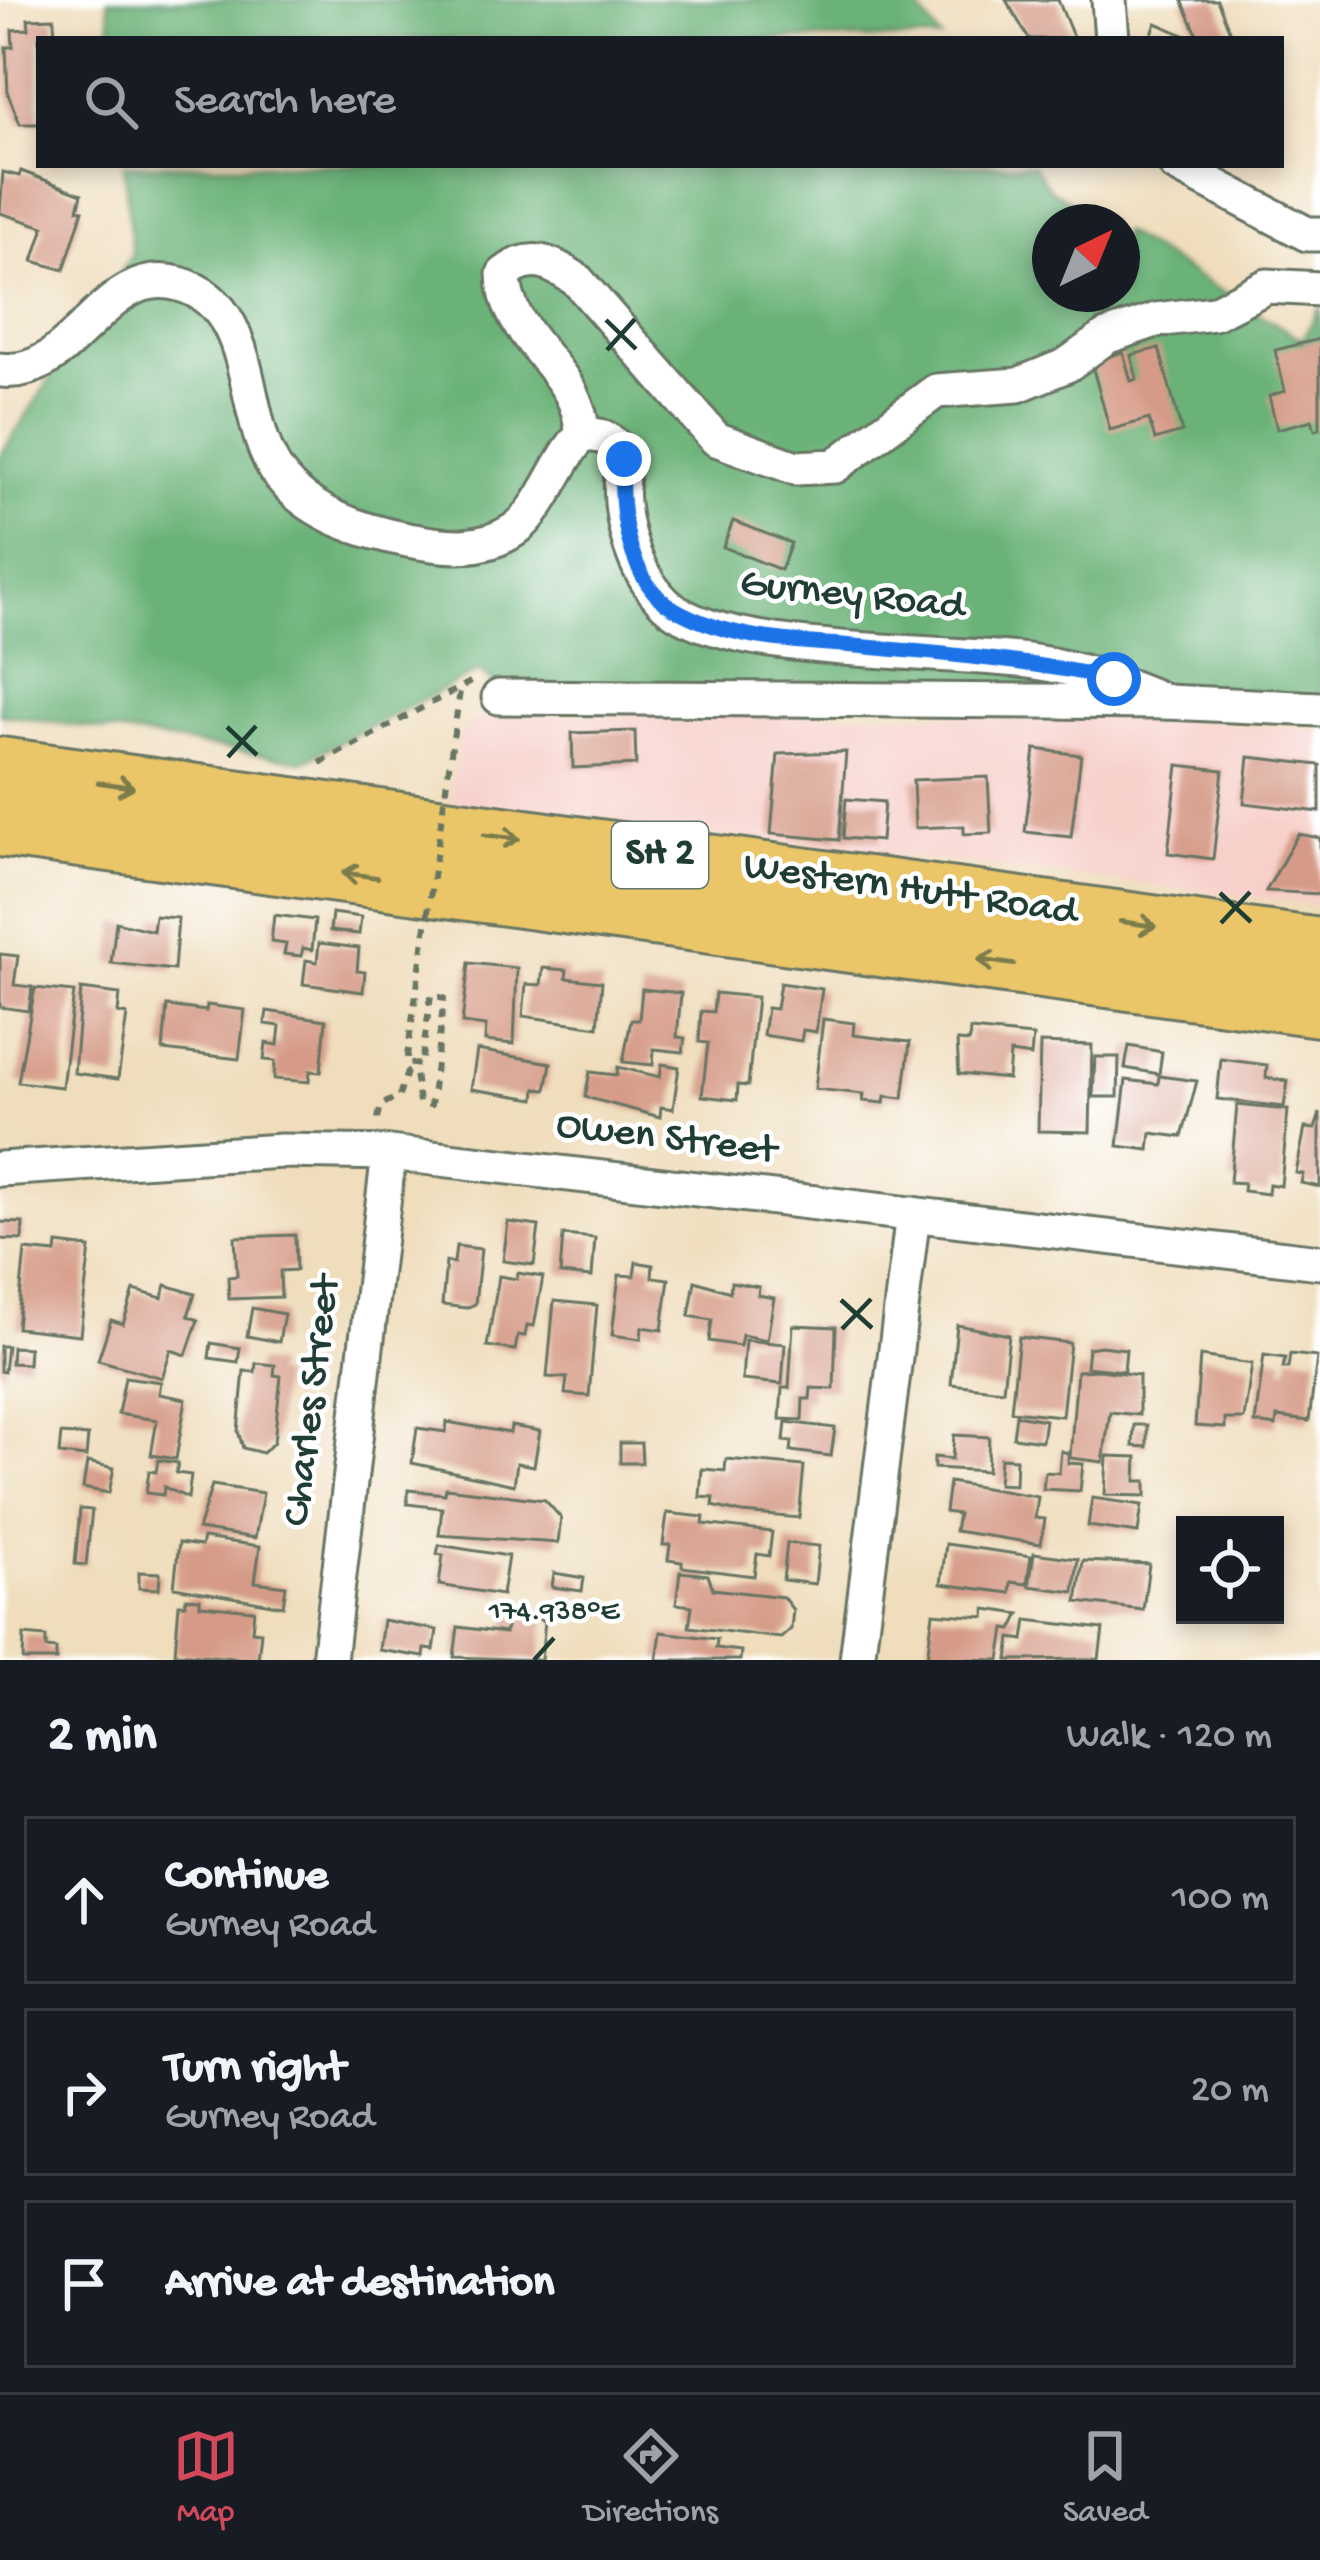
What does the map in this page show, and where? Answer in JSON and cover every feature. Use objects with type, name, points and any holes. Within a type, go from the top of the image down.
[{"type":"highway","name":"Western Hutt Road","points":[[0,768],[345,818],[661,855],[1320,949]]},
{"type":"highway","name":"Western Hutt Road","points":[[0,826],[1320,1006]]},
{"type":"street","points":[[1109,0],[1112,36]]},
{"type":"street","points":[[1182,168],[1307,234],[1320,234]]},
{"type":"street","points":[[0,370],[37,364],[58,351],[132,287],[151,281],[183,284],[224,318],[241,352],[263,450],[282,479],[312,506],[361,530],[464,548],[515,529],[582,435],[582,415],[568,383],[532,344],[504,298],[504,274],[520,261],[548,261],[577,280],[716,439],[796,468],[835,466],[936,391],[1018,385],[1067,365],[1106,337],[1156,320],[1214,313],[1268,286],[1320,289]]},
{"type":"street","name":"Gurney Road","points":[[582,435],[608,436],[617,446],[624,459],[620,484],[627,527],[641,572],[668,606],[689,616],[731,634],[1036,662],[1114,679],[1166,702]]},
{"type":"street","points":[[499,697],[1166,702],[1320,710]]},
{"type":"street","name":"Owen Street","points":[[0,1168],[282,1151],[389,1153],[1320,1262]]},
{"type":"street","name":"Charles Street","points":[[329,1660],[389,1153]]},
{"type":"street","points":[[856,1660],[913,1214]]},
{"type":"path","points":[[345,818],[349,772],[317,765],[461,684],[406,1063],[421,1065],[431,995],[444,998],[430,1105],[419,1103],[415,1072],[407,1072],[399,1096]]},
{"type":"shaded area","points":[[488,714],[1104,714],[1320,730],[1320,905],[448,804],[460,739],[471,721]]},
{"type":"green space","points":[[108,0],[912,0],[939,36],[112,36]]},
{"type":"green space","points":[[124,168],[1035,168],[1050,189],[1075,204],[1032,204],[1032,312],[1140,312],[1140,243],[1303,340],[1320,306],[1320,701],[502,689],[479,671],[303,761],[0,714],[0,456],[132,254]]},
{"type":"building","points":[[1006,0],[1058,0],[1073,36],[1027,36]]},
{"type":"building","points":[[1182,0],[1217,0],[1232,36],[1198,36]]},
{"type":"building","points":[[54,18],[55,36],[36,36],[36,124],[20,124],[8,94],[6,47],[13,47],[12,30],[29,29],[28,19]]},
{"type":"building","points":[[1156,23],[1186,36],[1151,36]]},
{"type":"building","points":[[21,171],[82,194],[78,209],[83,210],[64,270],[33,261],[44,227],[0,213],[3,172],[19,176]]},
{"type":"building","points":[[1320,339],[1320,429],[1315,430],[1312,420],[1277,429],[1269,396],[1285,391],[1275,350]]},
{"type":"building","points":[[1159,348],[1182,432],[1155,440],[1149,419],[1110,430],[1091,362],[1123,352],[1131,381],[1137,379],[1131,355]]},
{"type":"building","points":[[733,521],[791,543],[781,570],[723,547]]},
{"type":"building","points":[[635,731],[636,765],[573,768],[572,733]]},
{"type":"building","points":[[1035,749],[1081,755],[1071,837],[1025,832]]},
{"type":"building","points":[[846,752],[839,840],[771,834],[778,754]]},
{"type":"building","points":[[1249,757],[1320,765],[1320,812],[1244,803]]},
{"type":"building","points":[[1178,765],[1223,770],[1213,859],[1168,853]]},
{"type":"building","points":[[988,777],[991,833],[964,834],[964,826],[915,828],[913,780]]},
{"type":"building","points":[[846,799],[884,802],[881,841],[843,838]]},
{"type":"building","points":[[1298,834],[1320,838],[1320,894],[1266,891]]},
{"type":"building","points":[[332,913],[361,917],[359,934],[330,931]]},
{"type":"building","points":[[274,915],[315,920],[312,950],[303,948],[301,956],[284,954],[286,944],[271,942]]},
{"type":"building","points":[[155,916],[178,918],[174,970],[111,963],[116,922],[153,931]]},
{"type":"building","points":[[319,943],[359,948],[357,971],[365,972],[363,992],[303,984],[306,960],[317,962]]},
{"type":"building","points":[[0,954],[18,956],[14,985],[32,987],[29,1011],[0,1007]]},
{"type":"building","points":[[469,963],[517,968],[514,1044],[485,1041],[486,1026],[462,1023]]},
{"type":"building","points":[[543,968],[567,970],[566,978],[602,982],[598,1027],[523,1016],[526,984],[541,985]]},
{"type":"building","points":[[780,983],[822,989],[816,1032],[803,1030],[801,1041],[763,1035],[767,1008],[776,1009]]},
{"type":"building","points":[[35,988],[74,992],[62,1087],[18,1082]]},
{"type":"building","points":[[81,989],[120,994],[118,1013],[127,1015],[118,1079],[74,1073]]},
{"type":"building","points":[[642,989],[681,993],[677,1037],[685,1038],[683,1052],[654,1049],[653,1065],[623,1062],[631,1020],[639,1020]]},
{"type":"building","points":[[715,993],[757,997],[748,1086],[738,1085],[737,1100],[702,1096],[708,1043],[699,1042],[701,1011],[713,1012]]},
{"type":"building","points":[[207,1005],[245,1010],[239,1059],[163,1050],[167,1006],[206,1011]]},
{"type":"building","points":[[267,1011],[326,1020],[321,1072],[310,1071],[309,1082],[274,1079],[275,1061],[264,1060],[266,1043],[278,1045],[280,1026],[265,1024]]},
{"type":"building","points":[[823,1019],[854,1023],[853,1035],[910,1042],[903,1098],[863,1101],[864,1094],[815,1089]]},
{"type":"building","points":[[970,1030],[1033,1036],[1031,1056],[1010,1053],[1008,1079],[959,1074],[957,1041],[969,1042]]},
{"type":"building","points":[[1040,1043],[1092,1045],[1090,1132],[1038,1131]]},
{"type":"building","points":[[1129,1046],[1162,1052],[1159,1074],[1125,1068]]},
{"type":"building","points":[[477,1050],[551,1063],[546,1090],[536,1089],[535,1099],[471,1089]]},
{"type":"building","points":[[1095,1057],[1119,1057],[1118,1097],[1093,1097]]},
{"type":"building","points":[[1221,1059],[1267,1065],[1266,1078],[1288,1081],[1284,1107],[1217,1099]]},
{"type":"building","points":[[662,1064],[679,1067],[673,1109],[661,1107],[660,1117],[585,1097],[590,1072],[617,1075],[618,1067],[660,1077]]},
{"type":"building","points":[[1159,1076],[1197,1081],[1182,1137],[1151,1133],[1149,1150],[1118,1146],[1126,1080],[1158,1084]]},
{"type":"building","points":[[1237,1105],[1288,1110],[1281,1186],[1269,1184],[1268,1194],[1243,1191],[1244,1183],[1230,1182]]},
{"type":"building","points":[[1320,1113],[1320,1187],[1301,1183],[1303,1174],[1296,1173],[1305,1128],[1315,1129]]},
{"type":"building","points":[[0,1222],[23,1223],[22,1240],[0,1239]]},
{"type":"building","points":[[508,1222],[539,1226],[534,1265],[503,1261]]},
{"type":"building","points":[[295,1235],[296,1270],[280,1271],[281,1297],[229,1299],[228,1277],[237,1276],[235,1237]]},
{"type":"building","points":[[563,1235],[595,1238],[592,1277],[560,1274]]},
{"type":"building","points":[[57,1244],[90,1248],[80,1335],[17,1328],[25,1250],[56,1253]]},
{"type":"building","points":[[456,1246],[481,1249],[475,1304],[466,1308],[442,1305],[446,1262],[454,1263]]},
{"type":"building","points":[[636,1262],[653,1265],[652,1277],[669,1279],[662,1330],[642,1327],[641,1339],[612,1335],[619,1275],[634,1276]]},
{"type":"building","points":[[518,1273],[543,1277],[534,1326],[527,1325],[525,1336],[518,1335],[515,1350],[487,1346],[499,1276],[517,1279]]},
{"type":"building","points":[[695,1281],[730,1292],[731,1282],[759,1287],[758,1295],[774,1298],[767,1340],[742,1335],[740,1346],[709,1341],[712,1320],[689,1316]]},
{"type":"building","points":[[166,1285],[195,1294],[188,1316],[198,1320],[186,1355],[171,1350],[162,1378],[98,1360],[111,1320],[123,1324],[134,1290],[162,1298]]},
{"type":"building","points":[[554,1301],[597,1305],[589,1396],[565,1394],[567,1378],[547,1377]]},
{"type":"building","points":[[252,1308],[284,1314],[279,1342],[247,1336]]},
{"type":"building","points":[[793,1325],[836,1327],[834,1389],[811,1388],[810,1399],[803,1399],[802,1420],[780,1419],[782,1388],[789,1388]]},
{"type":"building","points":[[957,1325],[1009,1335],[1003,1390],[951,1384]]},
{"type":"building","points":[[1019,1337],[1070,1343],[1062,1416],[1011,1411]]},
{"type":"building","points":[[745,1340],[785,1344],[782,1384],[742,1380]]},
{"type":"building","points":[[211,1343],[240,1348],[238,1362],[209,1358]]},
{"type":"building","points":[[0,1346],[7,1346],[4,1372],[0,1371]]},
{"type":"building","points":[[12,1347],[29,1348],[28,1364],[11,1363]]},
{"type":"building","points":[[1088,1348],[1126,1349],[1124,1371],[1086,1367]]},
{"type":"building","points":[[1290,1354],[1317,1357],[1309,1421],[1277,1417],[1276,1426],[1255,1423],[1264,1355],[1285,1358],[1283,1368],[1288,1368]]},
{"type":"building","points":[[1200,1356],[1252,1364],[1244,1419],[1225,1419],[1225,1428],[1195,1426]]},
{"type":"building","points":[[256,1363],[275,1365],[274,1375],[281,1376],[274,1442],[263,1453],[243,1448],[238,1431],[244,1371],[255,1372]]},
{"type":"building","points":[[1077,1371],[1139,1375],[1139,1415],[1110,1412],[1103,1462],[1070,1458]]},
{"type":"building","points":[[125,1377],[161,1382],[159,1394],[186,1399],[176,1459],[151,1455],[157,1420],[118,1414]]},
{"type":"building","points":[[1016,1415],[1045,1420],[1042,1441],[1013,1437]]},
{"type":"building","points":[[447,1422],[510,1433],[511,1426],[540,1431],[534,1466],[517,1463],[514,1485],[412,1463],[417,1428],[446,1432]]},
{"type":"building","points":[[786,1422],[835,1428],[831,1456],[791,1451],[792,1442],[784,1441]]},
{"type":"building","points":[[1134,1425],[1147,1425],[1147,1447],[1133,1446]]},
{"type":"building","points":[[61,1434],[88,1436],[86,1457],[59,1454]]},
{"type":"building","points":[[954,1435],[989,1437],[987,1471],[934,1468],[934,1457],[952,1459]]},
{"type":"building","points":[[620,1443],[641,1443],[642,1463],[620,1463]]},
{"type":"building","points":[[1061,1451],[1068,1453],[1068,1463],[1083,1464],[1080,1491],[1043,1489],[1045,1472],[1059,1473]]},
{"type":"building","points":[[1107,1456],[1137,1457],[1136,1481],[1146,1481],[1146,1496],[1105,1495]]},
{"type":"building","points":[[1000,1458],[1016,1459],[1015,1485],[998,1484]]},
{"type":"building","points":[[726,1459],[804,1466],[799,1518],[742,1513],[713,1506],[714,1498],[700,1497],[702,1469],[725,1471]]},
{"type":"building","points":[[158,1460],[178,1463],[176,1473],[191,1475],[188,1498],[164,1487],[163,1495],[146,1493],[149,1471],[156,1472]]},
{"type":"building","points":[[87,1462],[114,1468],[109,1493],[83,1488]]},
{"type":"building","points":[[949,1482],[1038,1497],[1035,1518],[1045,1519],[1041,1544],[955,1531],[958,1514],[945,1512]]},
{"type":"building","points":[[212,1485],[263,1493],[255,1538],[198,1529]]},
{"type":"building","points":[[446,1488],[545,1500],[561,1518],[558,1543],[439,1535],[442,1508],[407,1504],[408,1490],[445,1494]]},
{"type":"building","points":[[1092,1498],[1142,1505],[1138,1533],[1088,1526]]},
{"type":"building","points":[[80,1509],[92,1510],[86,1565],[75,1564]]},
{"type":"building","points":[[667,1513],[704,1517],[703,1524],[772,1532],[769,1556],[757,1554],[754,1576],[682,1567],[682,1562],[668,1560],[670,1545],[663,1545]]},
{"type":"building","points":[[203,1538],[260,1546],[255,1582],[286,1586],[283,1606],[174,1587],[179,1543],[201,1546]]},
{"type":"building","points":[[787,1543],[819,1546],[815,1584],[783,1580]]},
{"type":"building","points":[[946,1544],[1031,1556],[1027,1584],[1011,1582],[1010,1593],[941,1584]]},
{"type":"building","points":[[439,1545],[508,1556],[502,1595],[439,1585],[443,1555],[437,1554]]},
{"type":"building","points":[[1034,1553],[1078,1559],[1074,1592],[1029,1586]]},
{"type":"building","points":[[1083,1561],[1149,1564],[1143,1610],[1077,1602]]},
{"type":"building","points":[[139,1572],[160,1573],[159,1589],[139,1588]]},
{"type":"building","points":[[680,1572],[708,1575],[713,1589],[783,1597],[793,1610],[791,1629],[781,1638],[689,1627],[692,1606],[676,1604]]},
{"type":"building","points":[[554,1573],[584,1578],[582,1591],[552,1587]]},
{"type":"building","points":[[186,1598],[200,1599],[200,1605],[254,1610],[252,1631],[261,1632],[258,1660],[175,1653],[179,1604],[185,1604]]},
{"type":"building","points":[[986,1609],[1020,1614],[1012,1630],[1005,1629],[1000,1660],[927,1658],[933,1613],[985,1617]]},
{"type":"building","points":[[508,1615],[545,1621],[541,1660],[454,1657],[458,1627],[505,1633]]},
{"type":"building","points":[[383,1620],[437,1630],[434,1650],[425,1649],[424,1657],[379,1650]]},
{"type":"building","points":[[1027,1620],[1103,1629],[1099,1659],[1008,1660],[1011,1638],[1024,1640]]},
{"type":"building","points":[[661,1632],[717,1639],[716,1648],[741,1651],[740,1660],[657,1660]]},
{"type":"building","points":[[24,1635],[46,1637],[46,1648],[56,1649],[56,1660],[23,1660]]},
{"type":"route","points":[[624,459],[620,484],[627,527],[641,572],[668,606],[731,634],[1036,662],[1114,679]]}]
